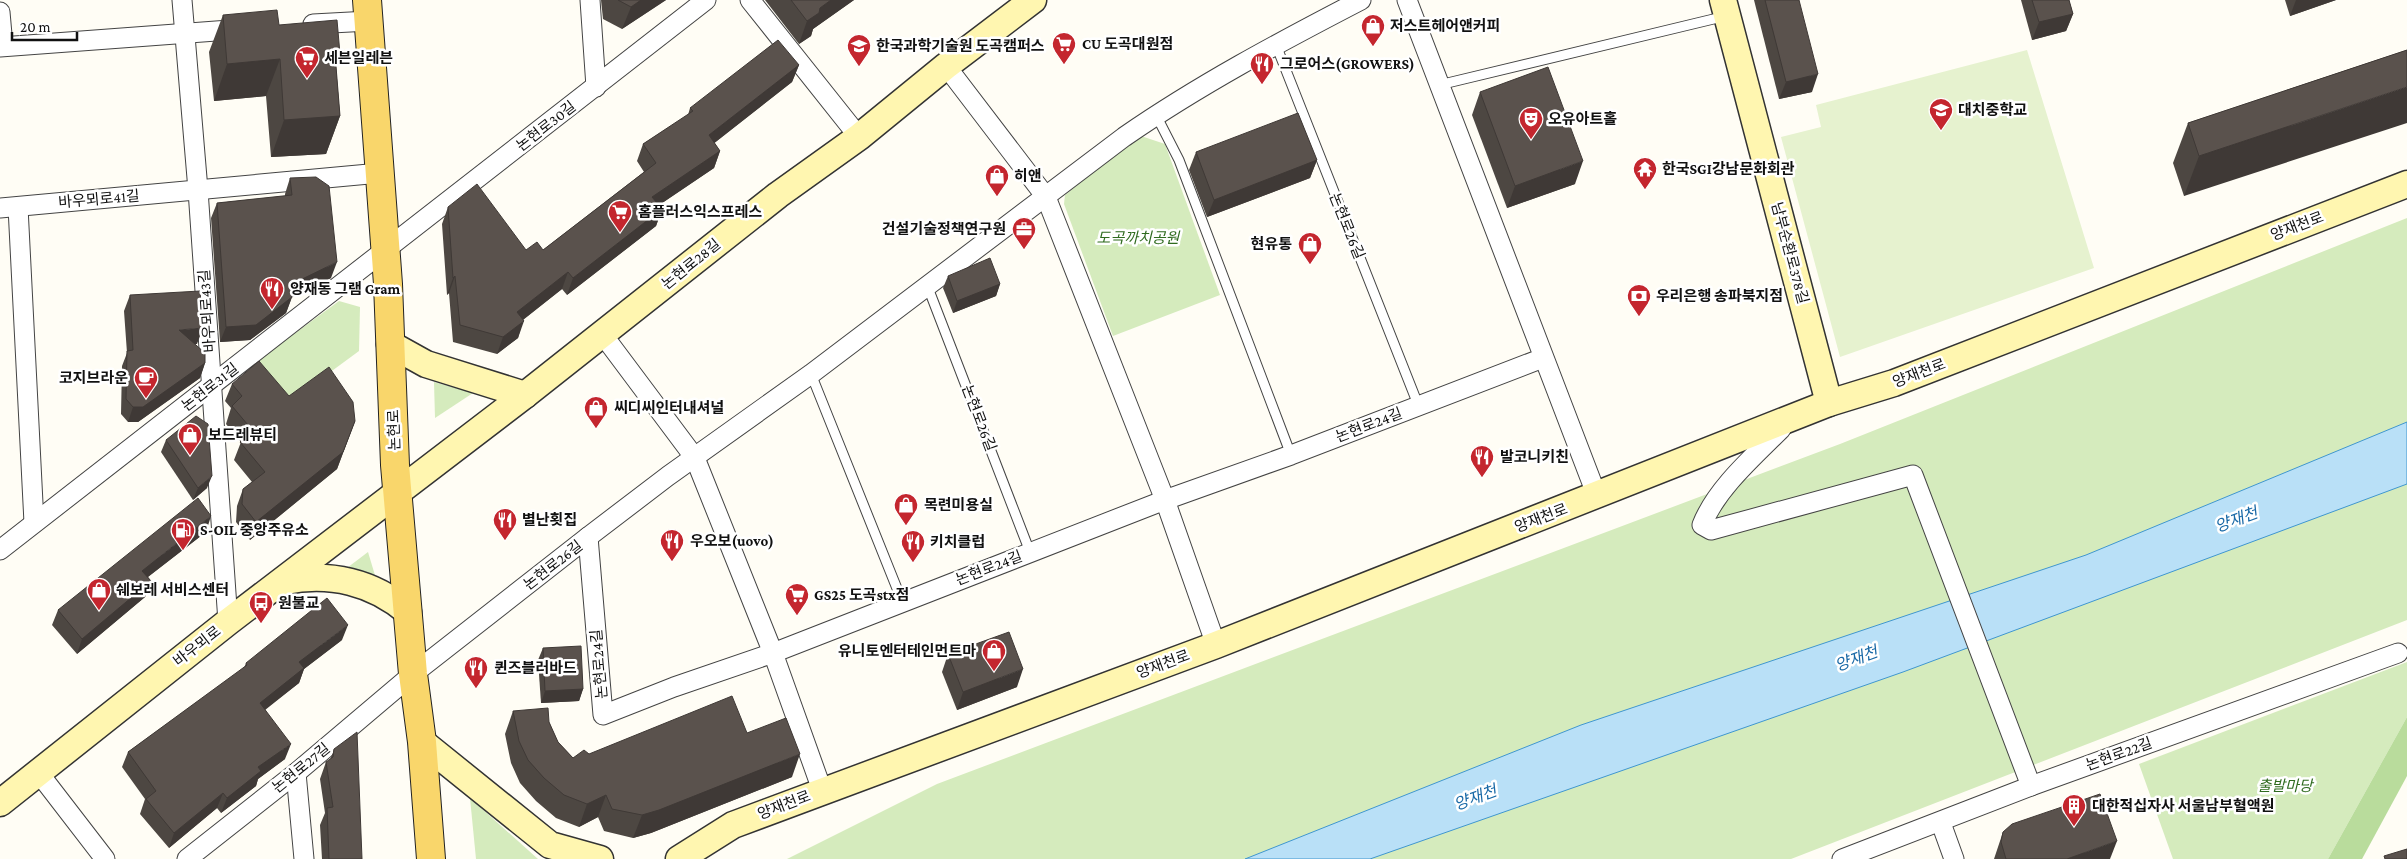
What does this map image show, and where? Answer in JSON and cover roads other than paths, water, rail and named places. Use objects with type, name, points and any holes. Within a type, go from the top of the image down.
[{"type":"main road","name":"논현로","points":[[368,11],[385,250],[398,494],[413,674],[422,742],[431,859]]},
{"type":"street","name":"바우뫼로43길","points":[[182,0],[198,190],[228,622]]},
{"type":"street","points":[[590,0],[596,87]]},
{"type":"street","name":"논현로30길","points":[[385,250],[706,0]]},
{"type":"street","points":[[750,0],[859,137]]},
{"type":"street","name":"논현로28길","points":[[398,494],[603,335],[778,195],[859,137],[946,66],[1033,0]]},
{"type":"street","name":"논현로26길","points":[[413,674],[588,537],[811,374],[1156,114],[1276,45],[1361,0]]},
{"type":"street","points":[[1407,0],[1597,496]]},
{"type":"street","name":"남부순환로378길","points":[[1725,8],[1829,403]]},
{"type":"street","points":[[291,26],[368,11]]},
{"type":"street","points":[[0,12],[2,46],[262,27]]},
{"type":"street","points":[[946,66],[1046,197],[1165,500],[1216,645]]},
{"type":"street","name":"바우뫼로41길","points":[[9,208],[380,173]]},
{"type":"street","name":"양재천로","points":[[679,859],[733,825],[822,790],[1216,645],[1829,403],[1903,379],[2407,184]]},
{"type":"street","points":[[9,208],[34,523]]},
{"type":"street","name":"논현로31길","points":[[0,550],[385,250]]},
{"type":"street","points":[[603,335],[695,458],[773,653],[822,790]]},
{"type":"street","points":[[390,344],[426,364],[526,395]]},
{"type":"street","name":"논현로24길","points":[[588,537],[603,715],[674,687],[773,653],[902,601],[1165,500],[1291,455],[1543,358]]},
{"type":"street","points":[[1781,429],[1743,467],[1706,513],[1702,525],[1711,530],[1913,475],[2031,786]]},
{"type":"street","name":"바우뫼로","points":[[0,803],[228,622],[398,494]]},
{"type":"street","points":[[284,581],[307,576],[331,577],[368,586],[394,601],[408,612]]},
{"type":"street","name":"논현로22길","points":[[1842,859],[2031,786],[2398,654]]},
{"type":"street","name":"논현로27길","points":[[187,859],[296,773],[413,674]]},
{"type":"street","points":[[422,742],[550,845],[600,859]]},
{"type":"street","points":[[38,772],[105,859]]},
{"type":"street","points":[[296,773],[304,859]]},
{"type":"street","points":[[1941,822],[1954,859]]},
{"type":"lane","name":"남부순환로378길","points":[[1439,85],[1725,8]]},
{"type":"lane","name":"논현로26길","points":[[1276,45],[1419,406]]},
{"type":"lane","points":[[1156,114],[1179,160],[1291,455]]},
{"type":"lane","name":"논현로26길","points":[[927,285],[1030,552]]},
{"type":"lane","points":[[811,374],[902,601]]},
{"type":"water","name":"양재천","points":[[2407,422],[2407,484],[1903,672],[1370,859],[1245,859],[1581,725],[2086,555]]},
{"type":"place","name":"저스트헤어앤커피","points":[[1373,47]]},
{"type":"place","name":"CU 도곡대원점","points":[[1064,65]]},
{"type":"place","name":"한국과학기술원 도곡캠퍼스","points":[[859,67]]},
{"type":"place","name":"세븐일레븐","points":[[307,79]]},
{"type":"place","name":"그로어스(GROWERS)","points":[[1262,85]]},
{"type":"place","name":"대치중학교","points":[[1941,131]]},
{"type":"place","name":"오유아트홀","points":[[1531,140]]},
{"type":"place","name":"한국SGI강남문화회관","points":[[1645,190]]},
{"type":"place","name":"히앤","points":[[997,197]]},
{"type":"place","name":"홈플러스익스프레스","points":[[620,233]]},
{"type":"place","name":"건설기술정책연구원","points":[[1024,250]]},
{"type":"place","name":"현유통","points":[[1310,265]]},
{"type":"place","name":"양재동 그램 Gram","points":[[272,310]]},
{"type":"place","name":"우리은행 송파북지점","points":[[1639,317]]},
{"type":"place","name":"코지브라운","points":[[146,399]]},
{"type":"place","name":"씨디씨인터내셔널","points":[[596,429]]},
{"type":"place","name":"보드레뷰티","points":[[190,456]]},
{"type":"place","name":"발코니키친","points":[[1482,478]]},
{"type":"place","name":"목련미용실","points":[[906,526]]},
{"type":"place","name":"별난횟집","points":[[505,541]]},
{"type":"place","name":"S-OIL 중앙주유소","points":[[183,551]]},
{"type":"place","name":"우오보(uovo)","points":[[672,562]]},
{"type":"place","name":"키치클럽","points":[[913,563]]},
{"type":"place","name":"쉐보레 서비스센터","points":[[99,611]]},
{"type":"place","name":"GS25 도곡stx점","points":[[797,616]]},
{"type":"place","name":"원불교","points":[[261,624]]},
{"type":"place","name":"유니토엔터테인먼트마","points":[[994,672]]},
{"type":"place","name":"퀸즈블러바드","points":[[476,689]]},
{"type":"place","name":"대한적십자사 서울남부혈액원","points":[[2074,827]]},
{"type":"park label","name":"도곡까치공원","points":[[1138,238]]},
{"type":"park label","name":"출발마당","points":[[2285,786]]}]
